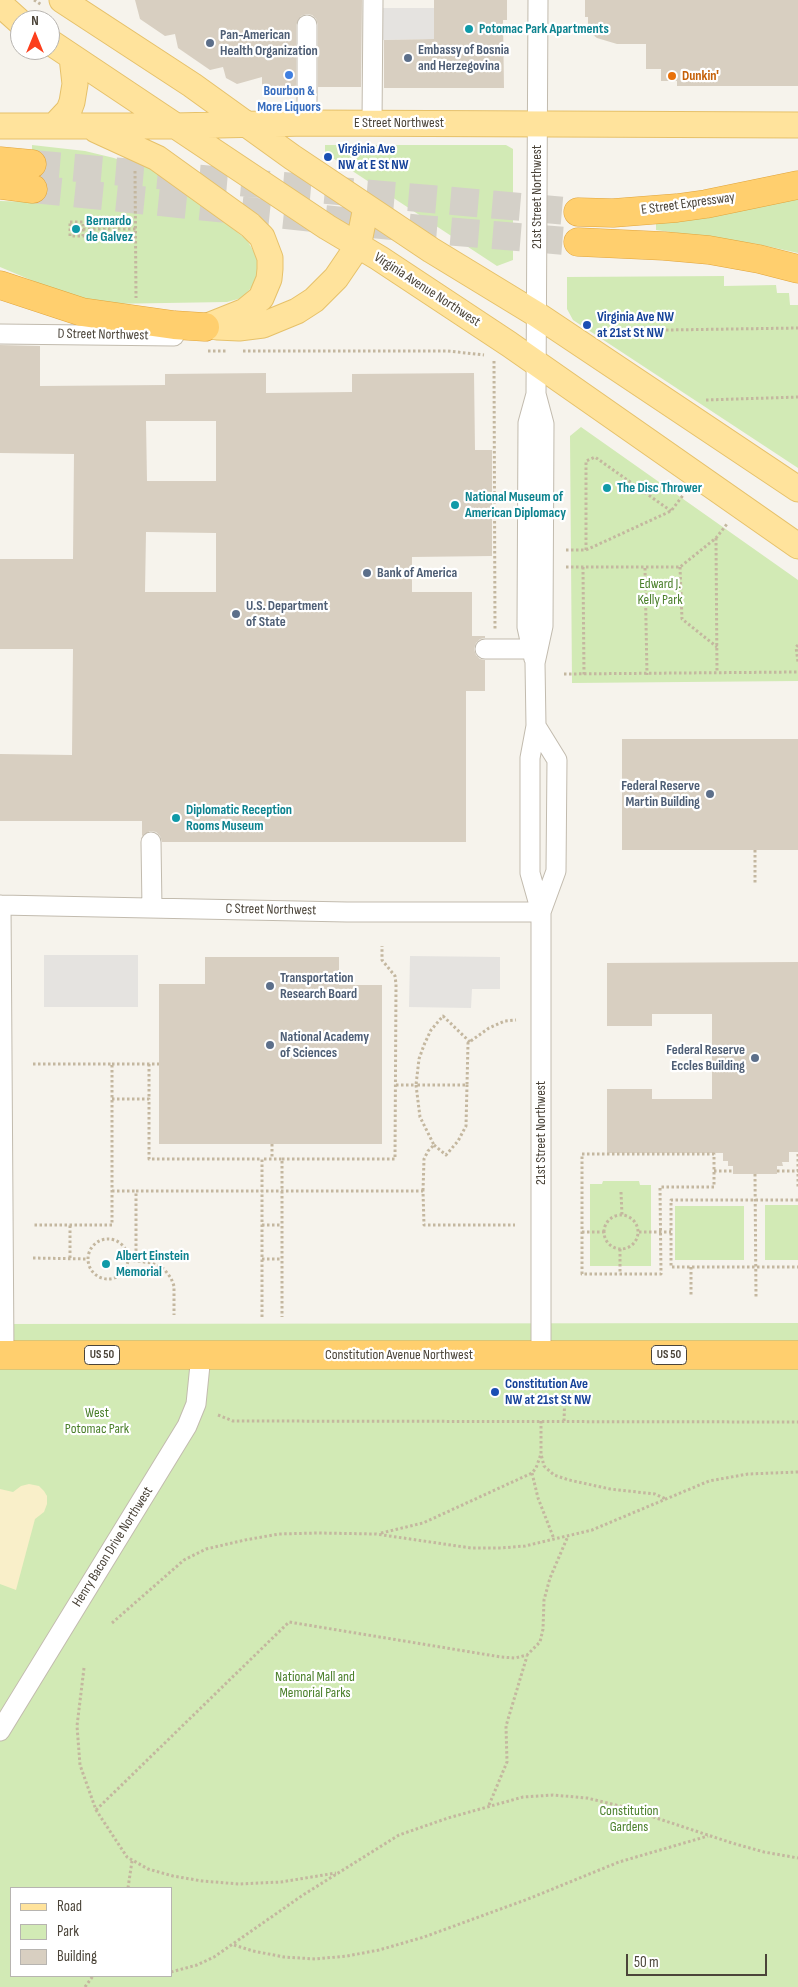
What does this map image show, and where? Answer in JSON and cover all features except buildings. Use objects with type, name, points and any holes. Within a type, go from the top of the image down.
[{"type":"highway","points":[[0,161],[33,176],[0,185]]},
{"type":"highway","name":"E Street Expressway","points":[[578,212],[613,213],[677,208],[798,186]]},
{"type":"highway","points":[[578,242],[709,250],[759,259],[798,269]]},
{"type":"highway","points":[[0,285],[82,312],[126,319],[202,339]]},
{"type":"highway","name":"Constitution Avenue Northwest","points":[[2,1355],[798,1355]]},
{"type":"main road","points":[[62,0],[192,85],[366,207],[431,250],[536,314],[798,489]]},
{"type":"main road","points":[[0,4],[10,13]]},
{"type":"main road","name":"Virginia Avenue Northwest","points":[[60,49],[326,227],[379,258],[536,363],[798,546]]},
{"type":"main road","points":[[54,126],[69,110],[72,102],[75,84],[72,57]]},
{"type":"main road","name":"E Street Northwest","points":[[0,126],[174,126],[307,122],[798,125]]},
{"type":"main road","points":[[86,126],[158,158],[250,225],[262,237],[270,258],[270,279],[261,298],[202,339]]},
{"type":"main road","points":[[202,339],[239,328],[274,322],[296,312],[314,300],[343,269],[357,245],[366,207]]},
{"type":"street","points":[[372,123],[373,0]]},
{"type":"street","name":"21st Street Northwest","points":[[538,0],[536,394],[528,423],[526,628],[533,656],[536,726],[530,758],[530,873],[542,912],[541,1355]]},
{"type":"street","points":[[307,25],[307,122]]},
{"type":"street","name":"D Street Northwest","points":[[0,334],[185,336],[202,339]]},
{"type":"street","points":[[490,649],[533,656]]},
{"type":"street","name":"21st Street Northwest","points":[[536,726],[558,760],[556,871],[542,912]]},
{"type":"street","points":[[151,842],[152,908]]},
{"type":"street","points":[[0,905],[2,1355]]},
{"type":"street","name":"C Street Northwest","points":[[0,905],[347,912],[542,912]]},
{"type":"street","name":"Henry Bacon Drive Northwest","points":[[0,1731],[194,1413],[198,1394],[201,1355]]},
{"type":"path","points":[[135,168],[136,296]]},
{"type":"path","points":[[70,222],[83,222],[83,229],[83,236],[70,236],[70,222]]},
{"type":"path","points":[[83,229],[136,229]]},
{"type":"path","points":[[599,331],[798,328]]},
{"type":"path","points":[[202,339],[229,351]]},
{"type":"path","points":[[239,351],[448,351],[485,355]]},
{"type":"path","points":[[490,649],[494,362]]},
{"type":"path","points":[[704,400],[798,397]]},
{"type":"path","points":[[586,550],[586,461],[595,457],[672,510]]},
{"type":"path","points":[[566,550],[586,550],[672,510],[684,494]]},
{"type":"path","points":[[566,567],[680,567],[716,538],[726,524]]},
{"type":"path","points":[[716,538],[717,673]]},
{"type":"path","points":[[583,567],[584,675]]},
{"type":"path","points":[[680,567],[682,619],[717,647]]},
{"type":"path","points":[[645,568],[647,675]]},
{"type":"path","points":[[798,645],[796,647],[798,662]]},
{"type":"path","points":[[564,674],[647,675],[798,672]]},
{"type":"path","points":[[755,850],[755,883]]},
{"type":"path","points":[[149,1064],[149,1159],[395,1159],[396,984],[395,976],[382,960],[382,946]]},
{"type":"path","points":[[470,1042],[443,1016],[431,1030],[419,1058],[416,1100],[420,1117],[434,1145],[446,1155],[458,1141],[466,1126],[468,1043],[470,1042],[497,1024],[516,1020]]},
{"type":"path","points":[[33,1064],[159,1064]]},
{"type":"path","points":[[33,1224],[112,1226],[112,1064]]},
{"type":"path","points":[[396,1085],[467,1085]]},
{"type":"path","points":[[112,1099],[149,1099]]},
{"type":"path","points":[[272,1144],[272,1159]]},
{"type":"path","points":[[434,1145],[424,1159],[424,1224],[516,1225]]},
{"type":"path","points":[[582,1154],[714,1154],[714,1187],[660,1187],[661,1274],[582,1274],[582,1232],[582,1154]]},
{"type":"path","points":[[798,1154],[798,1187]]},
{"type":"path","points":[[262,1159],[262,1317]]},
{"type":"path","points":[[282,1159],[282,1317]]},
{"type":"path","points":[[714,1171],[733,1171]]},
{"type":"path","points":[[777,1171],[798,1171]]},
{"type":"path","points":[[755,1174],[756,1297]]},
{"type":"path","points":[[112,1191],[423,1191]]},
{"type":"path","points":[[136,1191],[136,1261]]},
{"type":"path","points":[[621,1192],[622,1215]]},
{"type":"path","points":[[798,1200],[672,1200],[672,1267],[798,1267]]},
{"type":"path","points":[[622,1215],[630,1217],[635,1221],[638,1232],[635,1242],[631,1246],[620,1249],[609,1245],[604,1232],[605,1224],[609,1220],[614,1216],[622,1215]]},
{"type":"path","points":[[70,1225],[70,1258]]},
{"type":"path","points":[[262,1225],[282,1225]]},
{"type":"path","points":[[582,1232],[604,1232]]},
{"type":"path","points":[[638,1232],[672,1232]]},
{"type":"path","points":[[105,1239],[118,1242],[124,1246],[128,1260],[124,1271],[118,1276],[105,1279],[94,1273],[90,1268],[88,1259],[90,1249],[94,1244],[105,1239]]},
{"type":"path","points":[[620,1249],[620,1274]]},
{"type":"path","points":[[33,1258],[88,1259]]},
{"type":"path","points":[[262,1259],[282,1259]]},
{"type":"path","points":[[128,1260],[152,1263],[164,1269],[172,1278],[174,1286],[174,1315]]},
{"type":"path","points":[[691,1267],[691,1297]]},
{"type":"path","points":[[564,1421],[565,1391]]},
{"type":"path","points":[[218,1415],[233,1421],[798,1422]]},
{"type":"path","points":[[541,1421],[541,1454],[544,1466],[554,1475],[610,1489],[655,1494],[666,1499]]},
{"type":"path","points":[[376,1534],[400,1530],[423,1523],[532,1473],[541,1454]]},
{"type":"path","points":[[112,1623],[184,1560],[206,1549],[245,1540],[279,1534],[376,1534],[471,1548],[525,1546],[592,1530],[692,1487],[718,1479],[748,1474],[798,1472]]},
{"type":"path","points":[[532,1473],[540,1507],[554,1539]]},
{"type":"path","points":[[488,1806],[507,1762],[506,1726],[527,1655],[540,1642],[543,1629],[544,1600],[550,1578],[568,1536]]},
{"type":"path","points":[[96,1810],[289,1622],[502,1658],[515,1658],[527,1655]]},
{"type":"path","points":[[84,1668],[77,1726],[80,1765],[96,1810],[127,1857],[148,1869],[173,1876],[239,1884],[281,1882],[338,1873]]},
{"type":"path","points":[[172,1972],[197,1965],[233,1945],[338,1873],[399,1835],[488,1806],[523,1797],[587,1798],[620,1806],[764,1852],[798,1858]]},
{"type":"path","points":[[233,1945],[284,1957],[315,1959],[379,1950],[424,1937],[528,1899],[619,1862],[710,1836]]},
{"type":"path","points":[[128,1887],[132,1861]]},
{"type":"path","points":[[84,1987],[92,1977]]},
{"type":"green space","points":[[32,145],[85,151],[114,158],[130,164],[139,170],[144,162],[192,196],[247,240],[258,259],[259,279],[242,298],[227,302],[104,304],[57,291],[0,267],[0,201],[33,202]]},
{"type":"green space","points":[[325,145],[506,145],[513,149],[513,260],[497,266],[325,153]]},
{"type":"green space","points":[[798,198],[798,253],[757,244],[656,230],[656,222]]},
{"type":"green space","points":[[724,276],[724,286],[776,285],[777,293],[789,293],[790,305],[798,305],[798,468],[573,320],[567,309],[567,277]]},
{"type":"green space","name":"Edward J. Kelly Park","points":[[581,427],[798,580],[798,681],[572,683],[570,436]]},
{"type":"green space","points":[[603,1181],[639,1181],[640,1185],[651,1185],[651,1266],[590,1266],[590,1184],[602,1184]]},
{"type":"green space","points":[[765,1205],[798,1205],[798,1260],[765,1260]]},
{"type":"green space","points":[[675,1206],[744,1206],[744,1260],[675,1260]]},
{"type":"green space","name":"Constitution Gardens","points":[[798,1323],[798,1987],[0,1987],[0,1324]]},
{"type":"sand","points":[[29,1484],[39,1486],[44,1491],[47,1496],[47,1504],[44,1512],[35,1519],[16,1590],[0,1584],[0,1489],[13,1492],[21,1486]]},
{"type":"shaded area","points":[[382,8],[434,8],[434,39],[382,40]]},
{"type":"shaded area","points":[[44,955],[138,955],[138,1007],[44,1007]]},
{"type":"shaded area","points":[[410,956],[500,957],[500,989],[472,989],[471,1008],[409,1007]]},
{"type":"tunnel","points":[[32,164],[578,212]]},
{"type":"tunnel","points":[[33,189],[421,229],[578,242]]},
{"type":"place","name":"Potomac Park Apartments","points":[[469,29]]},
{"type":"place","name":"Pan-American Health Organization","points":[[210,43]]},
{"type":"place","name":"Embassy of Bosnia and Herzegovina","points":[[408,58]]},
{"type":"place","name":"Bourbon & More Liquors","points":[[289,75]]},
{"type":"place","name":"Dunkin'","points":[[672,76]]},
{"type":"place","name":"Virginia Ave NW at E St NW","points":[[328,157]]},
{"type":"place","name":"Bernardo de Galvez","points":[[76,229]]},
{"type":"place","name":"Virginia Ave NW at 21st St NW","points":[[587,325]]},
{"type":"place","name":"The Disc Thrower","points":[[607,488]]},
{"type":"place","name":"National Museum of American Diplomacy","points":[[455,505]]},
{"type":"place","name":"Bank of America","points":[[367,573]]},
{"type":"place","name":"U.S. Department of State","points":[[236,614]]},
{"type":"place","name":"Federal Reserve Martin Building","points":[[710,794]]},
{"type":"place","name":"Diplomatic Reception Rooms Museum","points":[[176,818]]},
{"type":"place","name":"Transportation Research Board","points":[[270,986]]},
{"type":"place","name":"National Academy of Sciences","points":[[270,1045]]},
{"type":"place","name":"Federal Reserve Eccles Building","points":[[755,1058]]},
{"type":"place","name":"Albert Einstein Memorial","points":[[106,1264]]},
{"type":"place","name":"Constitution Ave NW at 21st St NW","points":[[495,1392]]},
{"type":"park label","name":"West Potomac Park","points":[[97,1422]]},
{"type":"park label","name":"National Mall and Memorial Parks","points":[[315,1685]]}]
